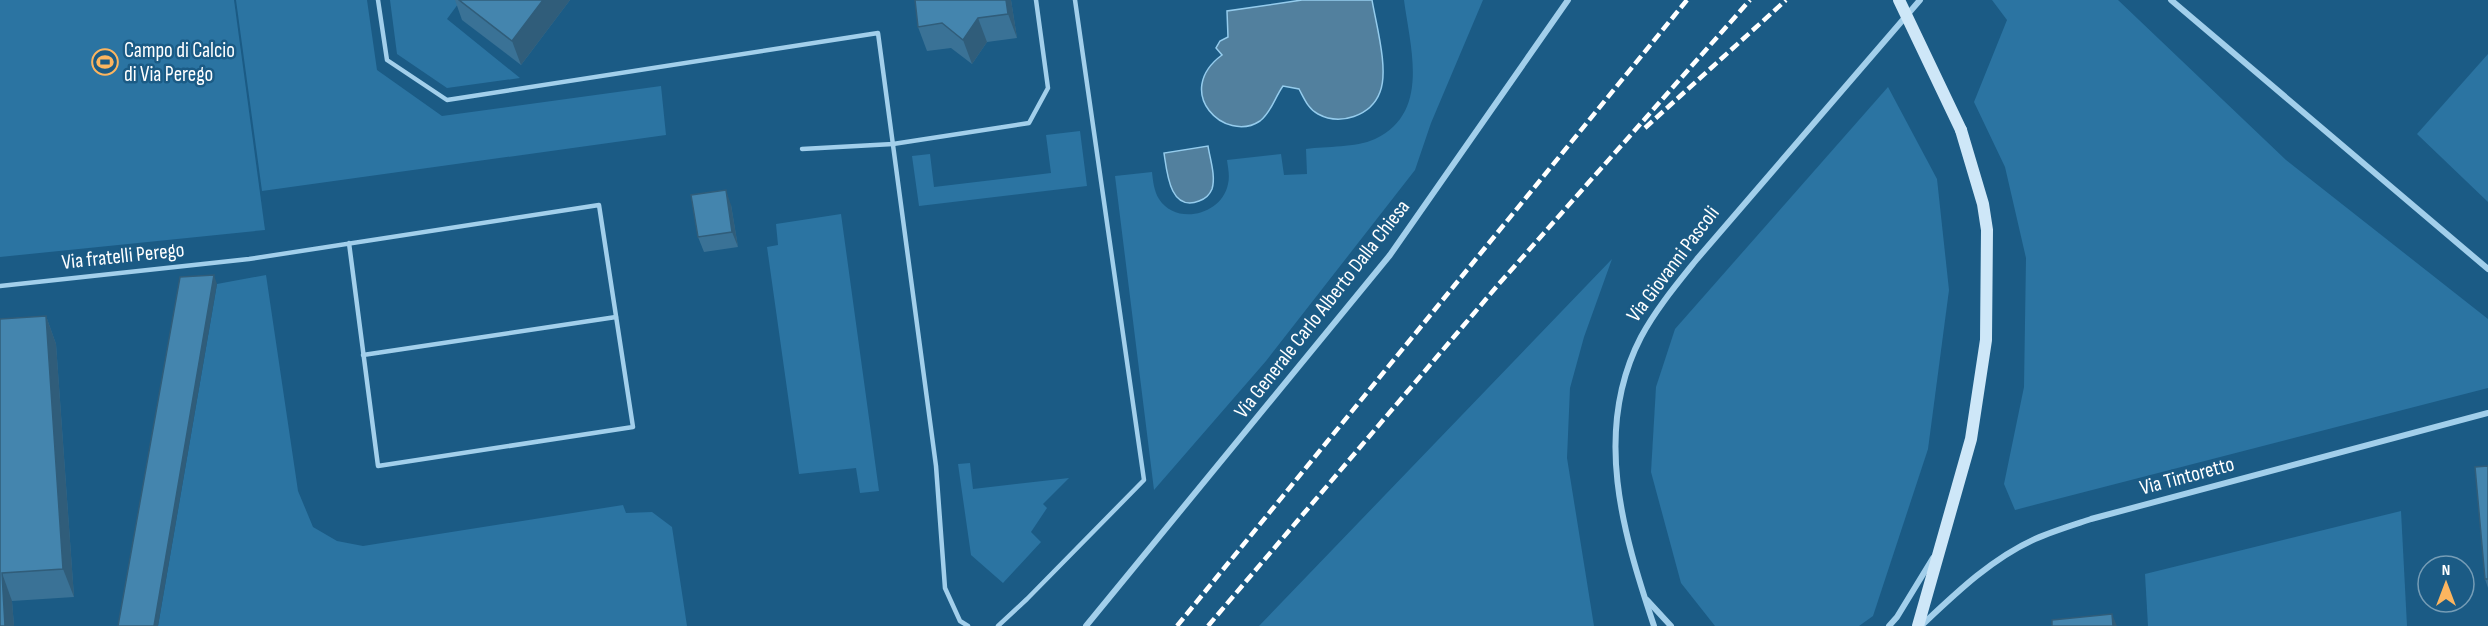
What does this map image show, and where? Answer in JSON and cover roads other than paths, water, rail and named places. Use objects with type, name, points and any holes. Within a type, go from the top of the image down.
[{"type":"street","name":"Via Generale Carlo Alberto Dalla Chiesa","points":[[1086,626],[1390,255],[1568,0]]},
{"type":"street","points":[[1899,0],[1961,130],[1981,196],[1987,230],[1986,340],[1971,440],[1919,626]]},
{"type":"street","name":"Via Giovanni Pascoli","points":[[1654,626],[1622,517],[1616,475],[1619,404],[1628,368],[1641,338],[1661,305],[1697,259],[1920,0]]},
{"type":"street","points":[[2171,0],[2488,269]]},
{"type":"street","name":"Via Tintoretto","points":[[1919,626],[1974,578],[1998,560],[2035,539],[2091,519],[2488,413]]},
{"type":"street","points":[[1889,626],[1897,617],[1941,544]]},
{"type":"street","points":[[1645,598],[1671,626]]},
{"type":"lane","points":[[378,0],[387,60],[447,100],[878,33],[936,466],[945,588],[960,621],[968,626]]},
{"type":"lane","points":[[802,149],[893,144],[1029,123],[1048,88],[1036,0]]},
{"type":"lane","points":[[998,626],[1144,480],[1075,0]]},
{"type":"lane","name":"Via fratelli Perego","points":[[0,286],[249,259],[599,205],[616,317]]},
{"type":"lane","points":[[349,243],[363,355],[378,466],[633,427],[616,317],[363,355]]},
{"type":"railway","points":[[1177,626],[1687,0]]},
{"type":"railway","points":[[1208,626],[1498,285],[1750,0]]},
{"type":"railway","points":[[1645,128],[1786,0]]},
{"type":"place","name":"Campo di Calcio di Via Perego","points":[[105,62]]}]
